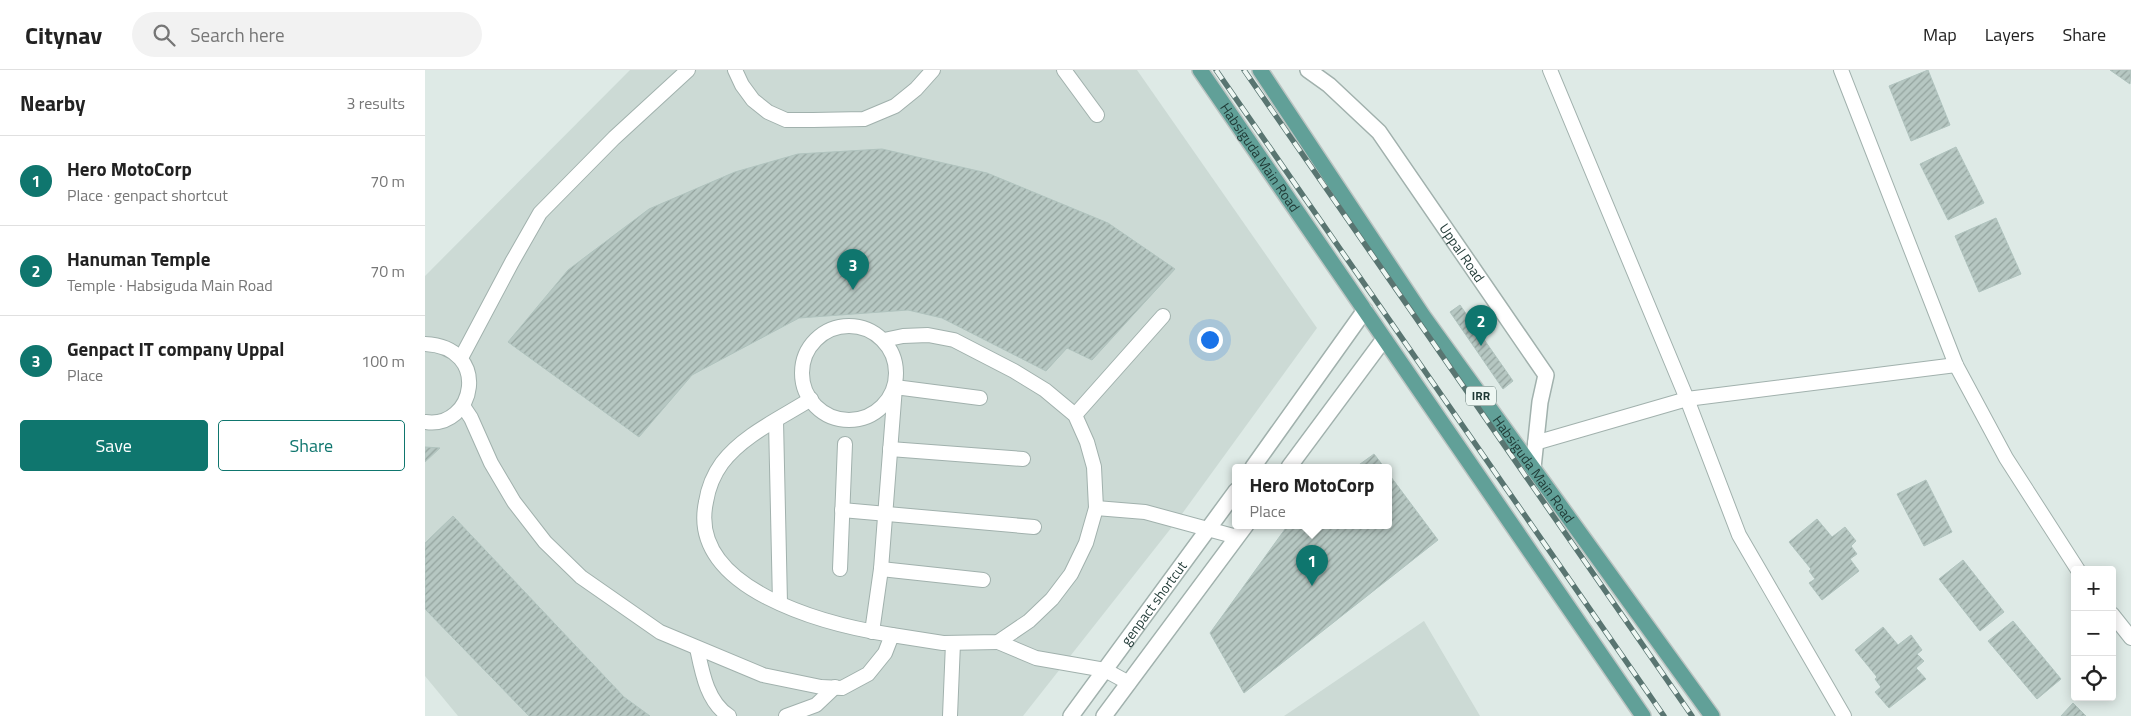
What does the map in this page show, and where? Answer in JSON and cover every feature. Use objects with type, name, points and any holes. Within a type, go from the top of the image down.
[{"type":"main road","name":"Habsiguda Main Road","points":[[1200,70],[1643,716]]},
{"type":"main road","name":"Habsiguda Main Road","points":[[1260,70],[1423,316],[1711,716]]},
{"type":"street","name":"Uppal Road","points":[[1308,70],[1329,85],[1379,132],[1546,374],[1533,468]]},
{"type":"street","points":[[1255,464],[1365,310]]},
{"type":"street","points":[[1291,464],[1384,339]]},
{"type":"street","name":"genpact shortcut","points":[[1071,716],[1232,497]]},
{"type":"street","points":[[1104,716],[1241,531]]},
{"type":"lane","points":[[461,358],[540,213],[615,138],[688,70]]},
{"type":"lane","points":[[735,70],[742,85],[753,100],[768,112],[786,120],[813,120],[864,119],[895,106],[916,89],[933,70]]},
{"type":"lane","points":[[1064,70],[1097,115]]},
{"type":"lane","points":[[1550,70],[1687,399],[1739,535],[1844,716]]},
{"type":"lane","points":[[1841,70],[1956,365],[2006,458],[2075,566]]},
{"type":"lane","points":[[1075,415],[1163,316]]},
{"type":"lane","points":[[872,632],[881,569],[897,367],[893,353],[884,340],[873,332],[851,326],[829,330],[817,338],[808,350],[803,364],[802,378],[806,393],[814,405],[826,414],[840,419],[855,420],[870,416],[882,408],[895,387]]},
{"type":"lane","points":[[884,340],[903,336],[928,335],[954,340],[1014,371],[1045,390],[1075,415],[1087,442],[1094,467],[1096,508],[1086,543],[1071,574],[1052,600],[1029,621],[999,642]]},
{"type":"lane","points":[[425,344],[439,345],[451,349],[461,358],[468,370],[470,383],[468,396],[463,406],[453,416],[441,421],[425,422]]},
{"type":"lane","points":[[1535,443],[1687,399],[1956,365]]},
{"type":"lane","points":[[895,387],[980,398]]},
{"type":"lane","points":[[811,399],[737,446],[721,464],[707,495],[704,510],[706,538],[723,564],[739,579],[756,591],[812,617],[872,632],[943,643],[999,642],[1036,658],[1105,670],[1129,683]]},
{"type":"lane","points":[[463,406],[514,502],[545,542],[581,577],[660,632],[763,675],[821,687],[835,688],[842,688],[868,674],[885,653],[892,635]]},
{"type":"lane","points":[[776,421],[780,603]]},
{"type":"lane","points":[[840,569],[845,444]]},
{"type":"lane","points":[[890,449],[1023,459]]},
{"type":"lane","points":[[1096,508],[1145,512],[1209,529],[1241,531]]},
{"type":"lane","points":[[842,510],[1034,527]]},
{"type":"lane","points":[[881,569],[983,580]]},
{"type":"lane","points":[[2116,619],[2131,638]]},
{"type":"lane","points":[[950,716],[953,643]]},
{"type":"lane","points":[[697,648],[709,692],[719,710],[729,716]]},
{"type":"lane","points":[[785,716],[816,705],[835,688]]},
{"type":"shaded area","points":[[630,70],[1137,70],[1317,328],[1179,518],[1023,716],[458,716],[425,676],[425,276]]},
{"type":"shaded area","points":[[1424,621],[1480,716],[1284,716],[1290,712]]},
{"type":"building","points":[[1928,70],[1950,125],[1911,141],[1889,86]]},
{"type":"building","points":[[2110,70],[2131,70],[2130,84]]},
{"type":"building","points":[[1956,147],[1984,203],[1948,220],[1920,164]]},
{"type":"building","points":[[882,149],[987,173],[1108,223],[1175,269],[1092,360],[1067,348],[1046,371],[942,318],[908,310],[799,318],[692,375],[639,437],[508,342],[568,270],[649,209],[735,172],[798,154]]},
{"type":"building","points":[[1996,218],[2021,274],[1979,292],[1955,236]]},
{"type":"building","points":[[1460,305],[1513,381],[1503,389],[1450,312]]},
{"type":"building","points":[[425,447],[440,448],[425,462]]},
{"type":"building","points":[[1374,454],[1382,464],[1360,464]]},
{"type":"building","points":[[1392,478],[1438,540],[1244,693],[1210,633],[1285,529],[1392,529]]},
{"type":"building","points":[[1926,480],[1952,532],[1924,546],[1897,494]]},
{"type":"building","points":[[453,516],[624,697],[650,716],[529,716],[425,609],[425,543]]},
{"type":"building","points":[[1817,519],[1832,537],[1845,527],[1856,541],[1851,546],[1857,554],[1850,559],[1859,571],[1822,600],[1809,583],[1815,579],[1809,571],[1811,569],[1789,542]]},
{"type":"building","points":[[1963,560],[2004,612],[1980,631],[1939,579]]},
{"type":"building","points":[[2013,621],[2061,679],[2037,699],[1988,641]]},
{"type":"building","points":[[1883,627],[1898,645],[1911,635],[1922,650],[1917,654],[1924,661],[1916,668],[1926,679],[1889,708],[1875,692],[1881,687],[1875,679],[1877,677],[1855,650]]},
{"type":"building","points":[[2073,703],[2086,716],[2061,716]]},
{"type":"railway","points":[[1216,70],[1664,716]]},
{"type":"railway","points":[[1244,70],[1692,716]]},
{"type":"place","name":"Genpact IT company Uppal","points":[[853,290]]},
{"type":"place","name":"Hanuman Temple","points":[[1481,346]]},
{"type":"place","name":"Hero MotoCorp","points":[[1312,586]]}]
